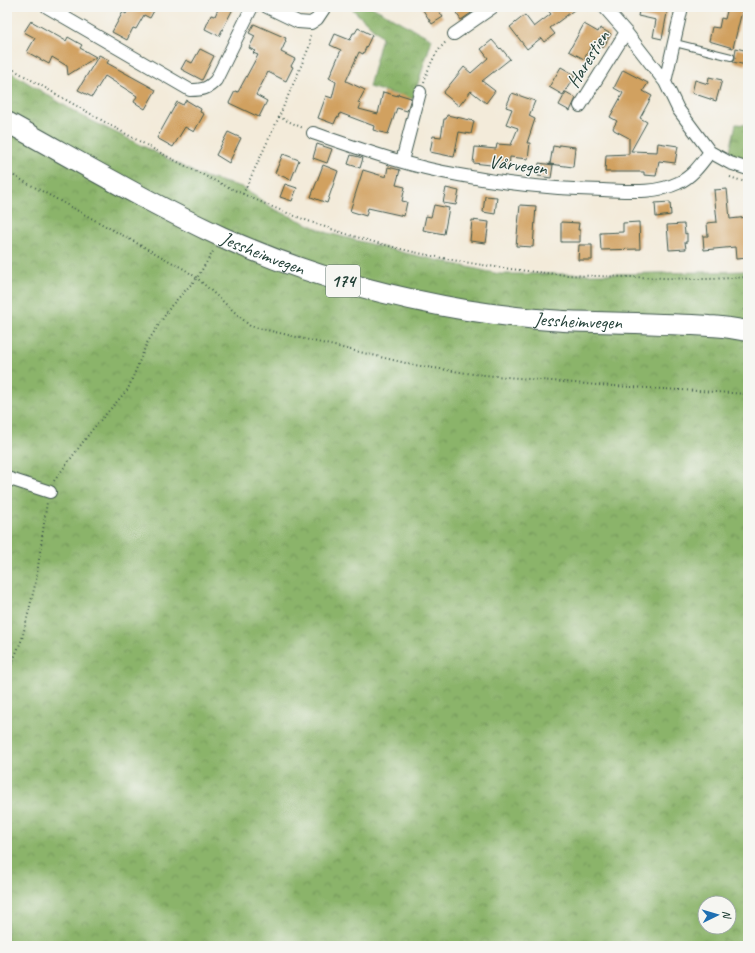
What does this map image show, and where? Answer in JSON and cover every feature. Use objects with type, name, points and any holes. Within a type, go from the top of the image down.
[{"type":"main road","name":"Jessheimvegen","points":[[7,122],[123,186],[222,237],[286,263],[372,290],[458,308],[561,321],[711,326],[748,331]]},
{"type":"main road","name":"Jessheimvegen","points":[[711,326],[746,315]]},
{"type":"street","points":[[47,7],[190,90],[202,90],[210,87],[216,80],[252,7]]},
{"type":"street","points":[[267,7],[298,22],[311,23],[317,19],[326,7]]},
{"type":"street","points":[[454,34],[493,7]]},
{"type":"street","points":[[604,7],[626,32],[665,82],[678,109],[710,152],[730,163],[748,169]]},
{"type":"street","points":[[665,82],[682,7]]},
{"type":"street","name":"Harestien","points":[[580,106],[626,32]]},
{"type":"street","points":[[402,161],[420,92]]},
{"type":"street","name":"Vårvegen","points":[[313,133],[402,161],[457,175],[532,186],[636,191],[659,189],[678,183],[695,171],[710,152]]},
{"type":"street","points":[[7,478],[50,492]]},
{"type":"lane","points":[[675,43],[731,57]]},
{"type":"path","points":[[243,194],[279,117],[310,45],[311,23]]},
{"type":"path","points":[[420,92],[429,68],[439,48],[454,34]]},
{"type":"path","points":[[7,66],[155,150],[243,194],[291,215],[342,233],[396,248],[451,260],[510,269],[568,275],[701,279],[748,277]]},
{"type":"path","points":[[279,117],[313,133]]},
{"type":"path","points":[[7,172],[184,269],[197,278],[250,326],[414,365],[473,374],[597,385],[748,394]]},
{"type":"path","points":[[7,675],[22,639],[31,603],[36,582],[46,504],[54,481],[92,430],[128,389],[147,343],[171,306],[197,278],[222,237]]},
{"type":"path","points":[[746,315],[748,310]]},
{"type":"green space","points":[[350,7],[372,7],[432,39],[413,99],[369,87],[382,37]]},
{"type":"green space","points":[[7,70],[80,115],[201,176],[242,187],[274,209],[328,233],[405,253],[499,274],[612,274],[748,271],[748,946],[7,946]]},
{"type":"green space","points":[[736,124],[747,125],[748,128],[748,172],[729,155]]},
{"type":"building","points":[[130,7],[156,7],[150,18],[144,15],[136,29],[133,28],[127,40],[112,32],[123,12],[126,14]]},
{"type":"building","points":[[219,7],[234,7],[219,36],[205,29],[211,15],[215,16]]},
{"type":"building","points":[[421,7],[436,7],[443,17],[432,24]]},
{"type":"building","points":[[452,7],[480,7],[461,20]]},
{"type":"building","points":[[545,7],[578,7],[550,28],[555,34],[544,42],[541,38],[527,49],[510,27],[525,15],[534,27],[551,14]]},
{"type":"building","points":[[640,7],[668,8],[662,39],[653,37],[656,20],[638,16]]},
{"type":"building","points":[[728,7],[743,7],[733,48],[709,41],[712,27],[719,28],[721,18],[725,19]]},
{"type":"building","points":[[31,21],[66,41],[68,37],[82,45],[80,48],[96,57],[68,75],[67,66],[52,57],[49,64],[27,52],[35,38],[24,32]]},
{"type":"building","points":[[254,24],[286,38],[281,52],[295,59],[286,81],[268,72],[256,95],[267,101],[259,117],[229,103],[235,91],[238,92],[258,55],[253,53],[255,51],[249,48],[255,36],[249,33]]},
{"type":"building","points":[[584,24],[598,32],[600,28],[611,34],[603,48],[593,43],[584,59],[569,51]]},
{"type":"building","points":[[358,28],[372,35],[363,54],[359,52],[346,81],[365,90],[358,103],[361,104],[359,109],[378,114],[383,92],[411,98],[407,111],[397,108],[388,134],[373,130],[374,126],[340,113],[339,118],[337,117],[334,124],[318,118],[326,96],[332,98],[336,82],[329,78],[341,50],[330,45],[335,34],[350,40],[353,33],[355,33]]},
{"type":"building","points":[[492,40],[510,59],[482,81],[495,91],[486,103],[471,91],[459,106],[443,93],[464,67],[471,73],[488,58],[481,49]]},
{"type":"building","points":[[736,48],[748,51],[746,65],[733,62]]},
{"type":"building","points":[[200,49],[214,56],[202,80],[181,69],[186,60],[192,63]]},
{"type":"building","points":[[99,55],[109,60],[107,63],[156,90],[145,109],[134,102],[137,96],[105,76],[92,97],[78,90]]},
{"type":"building","points":[[561,67],[575,75],[563,95],[549,87]]},
{"type":"building","points":[[623,70],[648,83],[643,91],[652,96],[640,118],[647,122],[631,151],[657,152],[658,143],[678,146],[675,163],[659,161],[656,176],[644,175],[644,172],[605,172],[606,155],[629,154],[629,138],[614,130],[613,128],[617,121],[610,117],[623,93],[614,88]]},
{"type":"building","points":[[709,77],[722,80],[716,101],[692,93],[695,80],[708,84]]},
{"type":"building","points":[[566,92],[576,98],[570,111],[559,105]]},
{"type":"building","points":[[512,93],[535,101],[529,116],[535,119],[527,143],[530,143],[528,159],[510,157],[509,167],[473,163],[475,147],[496,149],[497,144],[511,145],[518,128],[506,124],[512,109],[506,107]]},
{"type":"building","points":[[186,100],[201,109],[200,112],[204,114],[194,132],[185,127],[173,147],[157,138],[177,102],[183,105]]},
{"type":"building","points":[[447,115],[474,121],[471,134],[459,132],[454,157],[430,152],[433,136],[441,137],[444,119],[446,119]]},
{"type":"building","points":[[228,132],[241,138],[229,163],[216,155]]},
{"type":"building","points":[[317,144],[332,149],[327,163],[313,158]]},
{"type":"building","points":[[559,145],[575,147],[573,167],[550,164],[553,146],[559,147]]},
{"type":"building","points":[[283,154],[299,160],[291,180],[275,173]]},
{"type":"building","points":[[351,155],[363,158],[360,168],[348,164]]},
{"type":"building","points":[[539,163],[553,165],[551,178],[538,176]]},
{"type":"building","points":[[323,165],[338,171],[327,203],[311,197]]},
{"type":"building","points":[[388,167],[400,170],[396,185],[405,187],[402,201],[407,202],[404,216],[368,208],[366,216],[350,211],[363,170],[386,177]]},
{"type":"building","points":[[285,184],[297,188],[292,201],[280,197]]},
{"type":"building","points":[[446,188],[459,191],[456,205],[443,203]]},
{"type":"building","points":[[727,189],[730,219],[748,217],[748,258],[736,259],[735,247],[704,250],[703,236],[708,236],[707,223],[717,222],[714,190]]},
{"type":"building","points":[[485,196],[497,197],[495,214],[483,212]]},
{"type":"building","points":[[670,202],[671,215],[656,217],[655,203]]},
{"type":"building","points":[[434,205],[449,208],[444,234],[423,230],[426,216],[431,217]]},
{"type":"building","points":[[520,205],[536,206],[533,247],[516,246]]},
{"type":"building","points":[[472,220],[489,222],[486,243],[470,241]]},
{"type":"building","points":[[561,222],[579,223],[578,230],[580,230],[580,242],[561,242]]},
{"type":"building","points":[[639,222],[640,249],[601,250],[600,233],[623,232],[623,223]]},
{"type":"building","points":[[684,224],[685,234],[687,233],[687,242],[685,242],[686,249],[669,250],[667,225]]},
{"type":"building","points":[[579,245],[592,245],[592,260],[578,260]]}]
